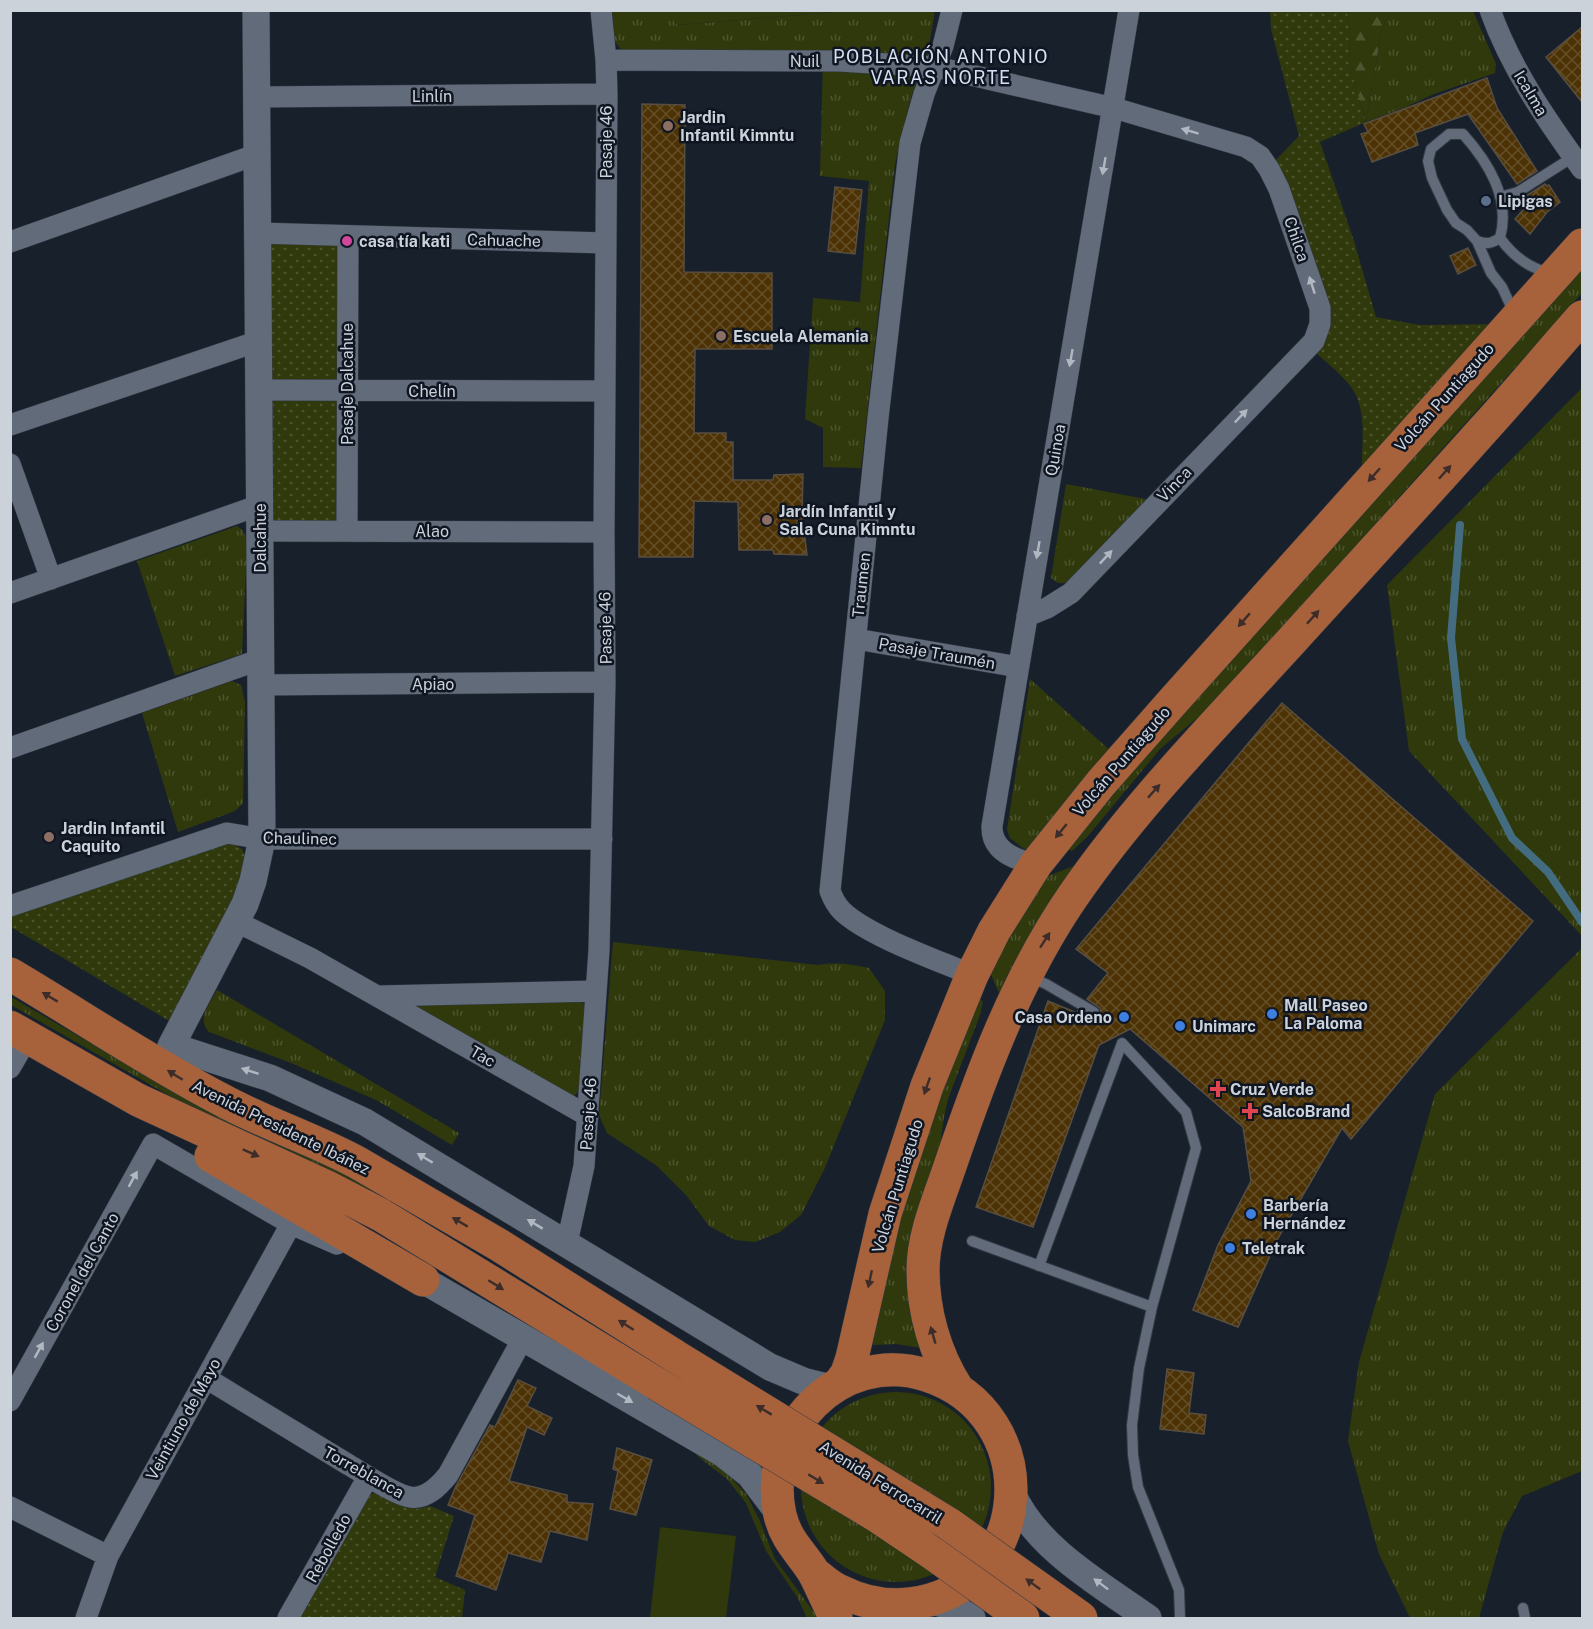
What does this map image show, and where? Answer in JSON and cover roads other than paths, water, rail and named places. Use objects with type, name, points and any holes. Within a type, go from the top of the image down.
[{"type":"main road","name":"Volcán Puntiagudo","points":[[836,1386],[847,1373],[885,1214],[927,1086],[972,975],[994,931],[1036,864],[1101,783],[1582,244]]},
{"type":"main road","points":[[957,1388],[942,1362],[925,1300],[923,1267],[928,1232],[964,1125],[1001,1031],[1039,949],[1073,896],[1152,794],[1485,428],[1582,317]]},
{"type":"main road","points":[[1036,864],[1060,862],[1117,837]]},
{"type":"main road","name":"Avenida Presidente Ibáñez","points":[[10,974],[187,1082],[225,1102],[335,1150],[358,1163],[499,1245],[675,1356]]},
{"type":"main road","points":[[972,975],[981,982],[991,999],[1001,1031]]},
{"type":"main road","name":"Avenida Presidente Ibáñez","points":[[19,1032],[138,1100],[327,1187],[381,1215],[657,1384]]},
{"type":"main road","points":[[108,1032],[171,1046]]},
{"type":"main road","points":[[138,1100],[218,1160],[423,1280]]},
{"type":"main road","name":"Avenida Ferrocarril","points":[[675,1356],[949,1524],[1080,1618]]},
{"type":"main road","points":[[814,1573],[837,1590],[864,1602],[920,1607],[956,1588],[975,1574],[990,1557],[1001,1537],[1009,1516],[1012,1493],[1010,1468],[1004,1445],[993,1423],[977,1404],[957,1388],[929,1376],[899,1370],[878,1371],[836,1386],[809,1407],[791,1431],[781,1458],[777,1487],[780,1516],[793,1547],[814,1573],[836,1618]]},
{"type":"main road","name":"Avenida Ferrocarril","points":[[657,1384],[877,1516],[1023,1618]]},
{"type":"street","name":"Dalcahue","points":[[171,1046],[237,922],[253,881],[262,839],[256,10]]},
{"type":"street","name":"Pasaje 46","points":[[567,1244],[584,1166],[600,950],[605,682],[607,94],[601,10]]},
{"type":"street","name":"Traumen","points":[[952,10],[944,46],[924,94],[910,143],[878,418],[830,891],[835,903],[844,913],[872,930],[972,975]]},
{"type":"street","name":"Quinoa","points":[[1036,864],[1010,856],[1000,848],[992,833],[1129,10]]},
{"type":"street","name":"Icalma","points":[[1490,10],[1514,65],[1537,106],[1578,163]]},
{"type":"street","name":"Nuil","points":[[606,60],[838,61],[936,68],[1114,108],[1246,147]]},
{"type":"street","name":"Linlín","points":[[257,97],[607,94]]},
{"type":"street","name":"Chilca","points":[[1246,147],[1260,156],[1269,169],[1279,189],[1297,239],[1320,308],[1320,324],[1314,341]]},
{"type":"street","points":[[10,242],[258,154]]},
{"type":"street","name":"Cahuache","points":[[258,233],[606,243]]},
{"type":"street","name":"Pasaje Dalcahue","points":[[347,531],[348,236]]},
{"type":"street","points":[[10,425],[259,341]]},
{"type":"street","name":"Vinca","points":[[1027,616],[1047,608],[1071,593],[1314,341]]},
{"type":"street","name":"Chelín","points":[[259,390],[605,391]]},
{"type":"street","points":[[10,464],[51,579]]},
{"type":"street","name":"Alao","points":[[10,593],[260,518],[347,531],[604,532]]},
{"type":"street","name":"Pasaje Traumén","points":[[855,639],[1018,667]]},
{"type":"street","name":"Apiao","points":[[10,748],[261,672],[605,682]]},
{"type":"street","name":"Chaulinec","points":[[10,906],[227,833],[262,839],[602,839]]},
{"type":"street","name":"Tac","points":[[237,922],[378,996],[588,1116]]},
{"type":"street","name":"Tac","points":[[378,996],[596,991]]},
{"type":"street","points":[[10,1068],[19,1032]]},
{"type":"street","name":"Avenida Presidente Ibáñez","points":[[171,1046],[270,1078],[365,1122],[770,1367],[803,1381],[836,1386]]},
{"type":"street","name":"Coronel del Canto","points":[[10,1401],[153,1144],[291,1224]]},
{"type":"street","points":[[291,1224],[423,1280],[722,1453],[750,1475],[780,1516]]},
{"type":"street","name":"Veintiuno de Mayo","points":[[86,1618],[108,1556],[291,1224]]},
{"type":"street","name":"Torreblanca","points":[[206,1378],[368,1477],[411,1497],[419,1497],[440,1485],[523,1338]]},
{"type":"street","name":"Rebolledo","points":[[288,1618],[368,1477]]},
{"type":"street","points":[[1012,1493],[1027,1521],[1041,1536],[1062,1555],[1148,1618]]},
{"type":"street","points":[[10,1507],[108,1556]]},
{"type":"street","points":[[920,1607],[950,1606],[972,1618]]},
{"type":"lane","points":[[1477,241],[1484,244],[1492,243],[1500,238],[1504,226],[1503,205],[1494,179],[1481,154],[1463,134],[1449,134],[1431,149],[1428,161],[1432,178],[1447,210],[1456,223],[1467,230],[1477,241],[1491,273],[1506,293],[1516,318]]},
{"type":"lane","points":[[1500,197],[1518,192],[1578,163]]},
{"type":"lane","points":[[1500,238],[1507,248],[1531,267],[1551,273],[1558,272]]},
{"type":"lane","points":[[1026,976],[1046,984],[1094,1012]]},
{"type":"lane","points":[[1039,1266],[1119,1040],[1186,1112],[1196,1148],[1152,1307],[1139,1368],[1132,1425],[1132,1455],[1138,1487],[1179,1590],[1180,1618]]},
{"type":"lane","points":[[972,1241],[1152,1307]]},
{"type":"waterway","points":[[1460,525],[1451,638],[1462,739],[1512,838],[1548,872],[1582,922]]},
{"type":"place","name":"Jardin Infantil Kimntu","points":[[668,126]]},
{"type":"place","name":"Lipigas","points":[[1486,201]]},
{"type":"place","name":"casa tía kati","points":[[347,241]]},
{"type":"place","name":"Escuela Alemania","points":[[721,336]]},
{"type":"place","name":"Jardín Infantil y Sala Cuna Kimntu","points":[[767,520]]},
{"type":"place","name":"Jardin Infantil Caquito","points":[[49,837]]},
{"type":"place","name":"Mall Paseo La Paloma","points":[[1272,1014]]},
{"type":"place","name":"Casa Ordeno","points":[[1124,1017]]},
{"type":"place","name":"Unimarc","points":[[1180,1026]]},
{"type":"place","name":"Cruz Verde","points":[[1218,1089]]},
{"type":"place","name":"SalcoBrand","points":[[1250,1111]]},
{"type":"place","name":"Barbería Hernández","points":[[1251,1214]]},
{"type":"place","name":"Teletrak","points":[[1230,1248]]},
{"type":"district","name":"POBLACIÓN ANTONIO VARAS NORTE","points":[[941,67]]}]
